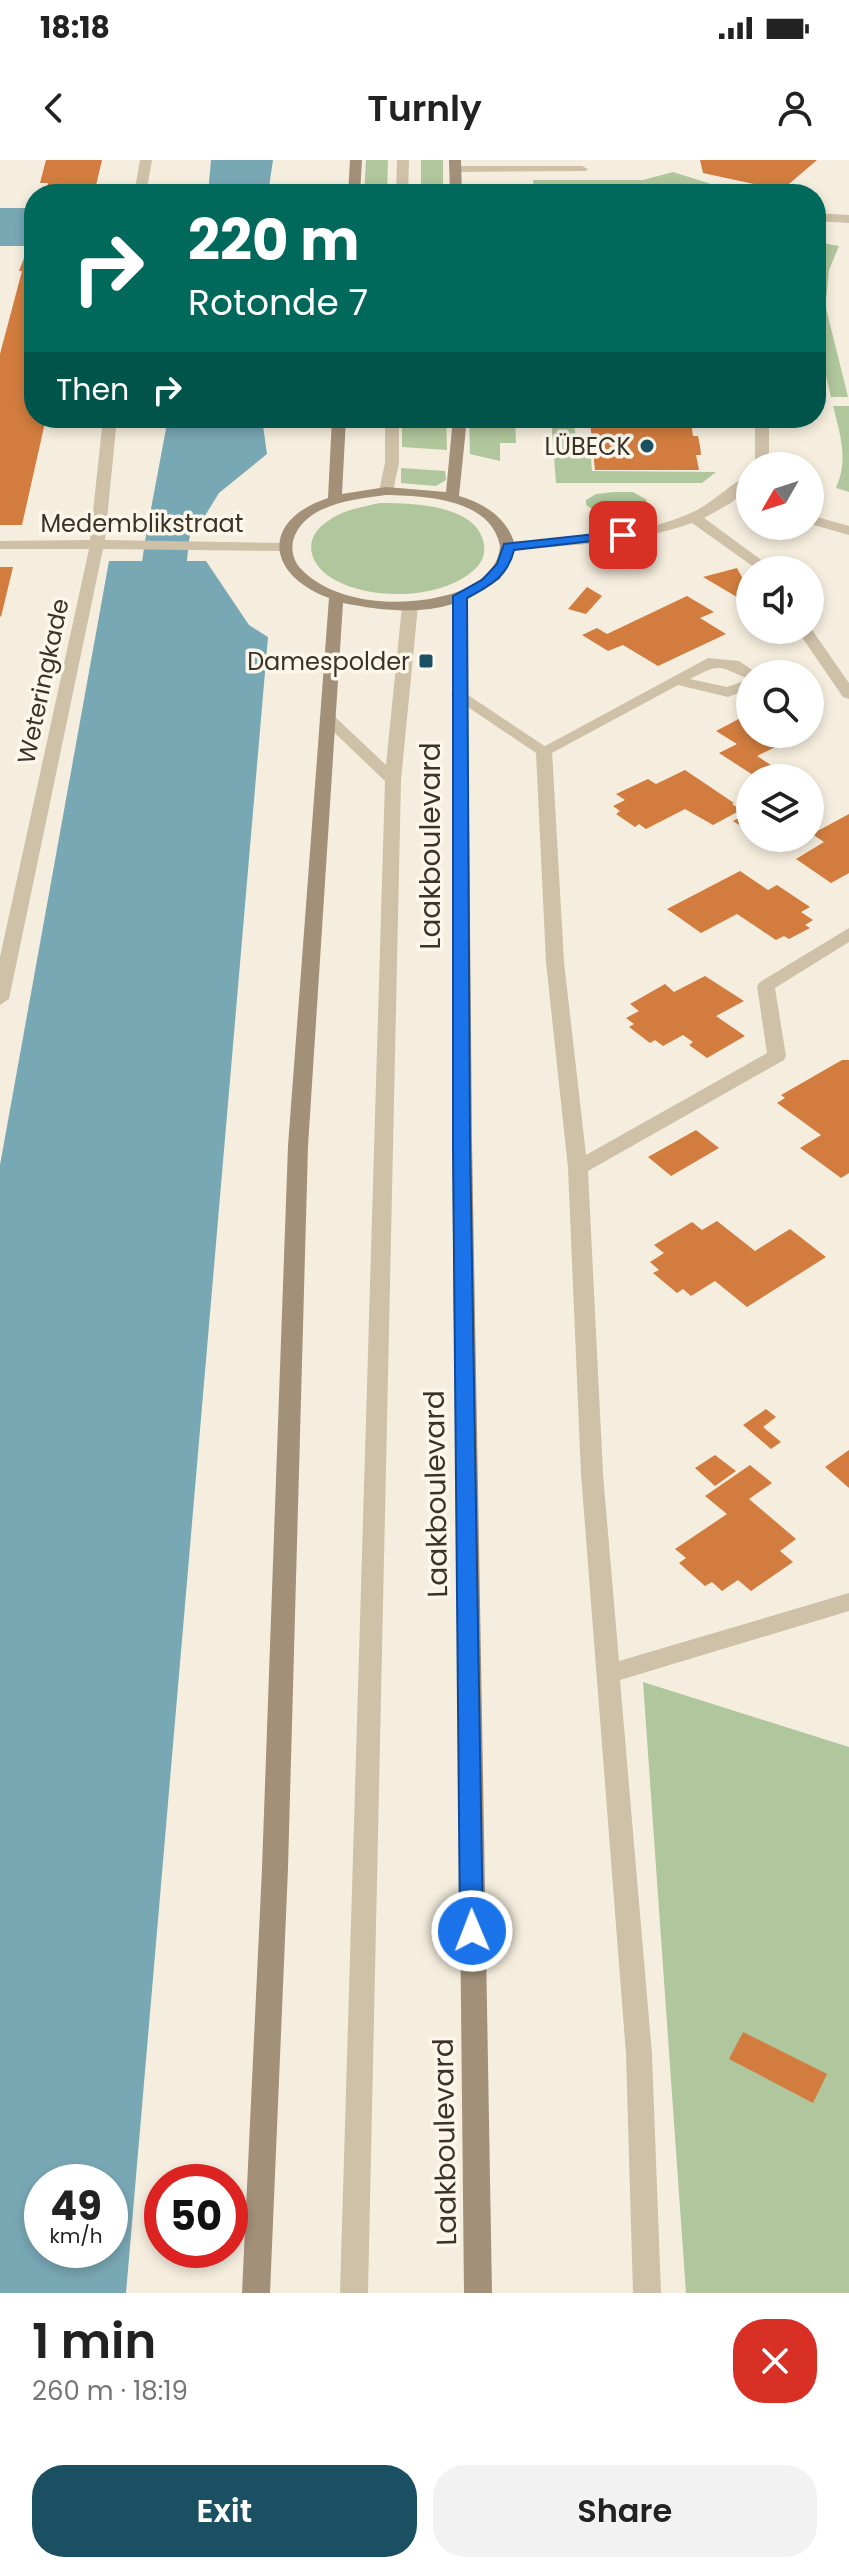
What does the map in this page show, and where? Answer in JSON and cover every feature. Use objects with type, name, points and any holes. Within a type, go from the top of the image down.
[{"type":"main road","points":[[355,184],[356,160]]},
{"type":"main road","points":[[335,500],[339,428]]},
{"type":"main road","points":[[452,498],[459,428]]},
{"type":"main road","points":[[386,491],[420,492],[452,498],[481,510],[501,527],[509,546],[504,565],[487,583],[460,596],[410,606],[372,605],[336,598],[307,585],[290,567],[284,547],[290,529],[308,513],[335,500],[386,491]]},
{"type":"main road","name":"Laakboulevard","points":[[460,596],[478,2293]]},
{"type":"main road","points":[[256,2293],[275,1853],[298,1146],[336,598]]},
{"type":"street","points":[[142,184],[146,160]]},
{"type":"street","points":[[402,184],[403,160]]},
{"type":"street","points":[[455,165],[582,169]]},
{"type":"street","points":[[826,218],[849,219]]},
{"type":"street","name":"Weteringkade","points":[[0,999],[4,956],[97,545],[109,428]]},
{"type":"street","points":[[386,491],[392,463],[392,428]]},
{"type":"street","points":[[762,428],[762,452]]},
{"type":"street","points":[[509,546],[653,531],[695,518],[736,494]]},
{"type":"street","points":[[695,518],[748,556]]},
{"type":"street","points":[[824,523],[849,531]]},
{"type":"street","name":"Medemblikstraat","points":[[0,545],[284,547]]},
{"type":"street","name":"Laakboulevard","points":[[354,2293],[393,780],[410,606]]},
{"type":"street","points":[[815,644],[849,694]]},
{"type":"street","points":[[544,751],[708,663],[736,665]]},
{"type":"street","points":[[675,680],[728,692],[736,689]]},
{"type":"street","points":[[459,694],[544,751]]},
{"type":"street","name":"Laakboulevard","points":[[327,718],[393,780]]},
{"type":"street","points":[[544,751],[555,962],[578,1168],[592,1474],[639,2054],[647,2293]]},
{"type":"street","points":[[578,1168],[777,1056],[766,986],[849,934]]},
{"type":"street","points":[[610,1673],[849,1602]]},
{"type":"green space","points":[[366,160],[388,160],[387,184],[365,184]]},
{"type":"green space","points":[[421,160],[443,160],[443,184],[421,184]]},
{"type":"green space","points":[[673,172],[711,184],[533,184],[533,180],[643,180]]},
{"type":"green space","points":[[826,244],[839,246],[829,270],[826,300]]},
{"type":"green space","points":[[826,308],[848,397],[831,397],[826,376]]},
{"type":"green space","points":[[833,406],[849,406],[849,492],[836,488],[843,457]]},
{"type":"green space","points":[[402,428],[446,428],[447,450],[402,447]]},
{"type":"green space","points":[[469,428],[515,428],[516,443],[500,443],[500,461],[470,454]]},
{"type":"green space","points":[[552,428],[574,428],[577,445],[590,445],[592,471],[716,472],[702,483],[556,483]]},
{"type":"green space","points":[[401,468],[445,471],[446,480],[436,486],[401,483]]},
{"type":"green space","points":[[633,492],[647,500],[645,506],[608,513],[586,505],[586,500],[596,494]]},
{"type":"green space","points":[[380,503],[423,505],[454,512],[467,519],[477,528],[483,540],[481,562],[463,578],[447,586],[409,594],[370,592],[337,581],[315,561],[311,545],[314,537],[319,528],[340,514]]},
{"type":"green space","points":[[643,1682],[849,1747],[849,2293],[686,2293]]},
{"type":"water","points":[[211,160],[273,160],[269,184],[209,184]]},
{"type":"water","points":[[0,208],[24,208],[24,246],[0,246]]},
{"type":"water","points":[[167,428],[263,428],[267,454],[219,493],[198,527],[152,528]]},
{"type":"water","points":[[109,561],[206,561],[249,625],[268,637],[126,2293],[0,2293],[0,1165]]},
{"type":"building","points":[[46,160],[102,160],[96,184],[40,183]]},
{"type":"building","points":[[700,160],[817,160],[789,184],[754,184],[703,173]]},
{"type":"building","points":[[24,258],[24,428],[44,428],[22,525],[0,525],[0,354],[22,271],[19,271]]},
{"type":"building","name":"LÜBECK","points":[[591,428],[692,428],[693,436],[698,436],[701,455],[696,455],[699,470],[595,470]]},
{"type":"building","points":[[0,567],[13,567],[1,617],[0,616]]},
{"type":"building","points":[[736,568],[736,596],[703,577]]},
{"type":"building","points":[[587,587],[602,596],[586,614],[568,609]]},
{"type":"building","points":[[687,596],[714,612],[700,618],[726,634],[658,666],[623,645],[608,651],[582,635],[597,628],[607,634]]},
{"type":"building","points":[[736,720],[736,743],[716,731]]},
{"type":"building","points":[[736,744],[736,748],[773,748],[757,756],[769,764],[736,764],[719,753]]},
{"type":"building","points":[[685,770],[734,803],[736,813],[713,825],[685,809],[646,829],[639,824],[635,827],[616,814],[620,811],[613,806],[625,800],[616,794],[648,779],[656,784]]},
{"type":"building","points":[[849,814],[849,873],[831,883],[796,859],[808,852],[824,852],[824,828]]},
{"type":"building","points":[[740,871],[768,890],[777,885],[810,907],[801,912],[813,920],[805,925],[810,928],[789,939],[784,936],[776,940],[737,914],[701,933],[667,909]]},
{"type":"building","points":[[705,976],[744,1001],[716,1016],[745,1036],[707,1058],[689,1045],[693,1042],[683,1035],[663,1046],[655,1040],[650,1043],[629,1027],[634,1024],[626,1018],[639,1011],[630,1004],[665,984],[674,992]]},
{"type":"building","points":[[842,1060],[849,1060],[849,1173],[841,1178],[800,1148],[821,1135],[777,1103],[785,1098],[781,1095]]},
{"type":"building","points":[[696,1130],[719,1148],[671,1176],[648,1157]]},
{"type":"building","points":[[717,1221],[755,1251],[790,1229],[826,1257],[747,1307],[715,1281],[691,1296],[683,1289],[677,1293],[653,1273],[659,1270],[650,1262],[664,1253],[654,1245],[692,1222],[702,1230]]},
{"type":"building","points":[[766,1409],[776,1417],[763,1427],[781,1442],[771,1449],[743,1425]]},
{"type":"building","points":[[849,1450],[849,1488],[825,1467]]},
{"type":"building","points":[[715,1455],[736,1471],[715,1486],[695,1468]]},
{"type":"building","points":[[750,1465],[772,1483],[749,1499],[796,1539],[780,1551],[793,1562],[751,1591],[738,1580],[722,1591],[712,1582],[705,1586],[679,1563],[686,1558],[675,1549],[727,1514],[705,1496]]},
{"type":"building","points":[[743,2032],[827,2074],[813,2103],[729,2059]]},
{"type":"waterway","points":[[154,646],[167,541],[187,428]]},
{"type":"place","name":"LÜBECK","points":[[647,446]]},
{"type":"place","name":"Damespolder","points":[[426,661]]},
{"type":"route","points":[[472,1931],[462,1142],[460,596],[487,583],[504,565],[509,546],[623,535]]}]
